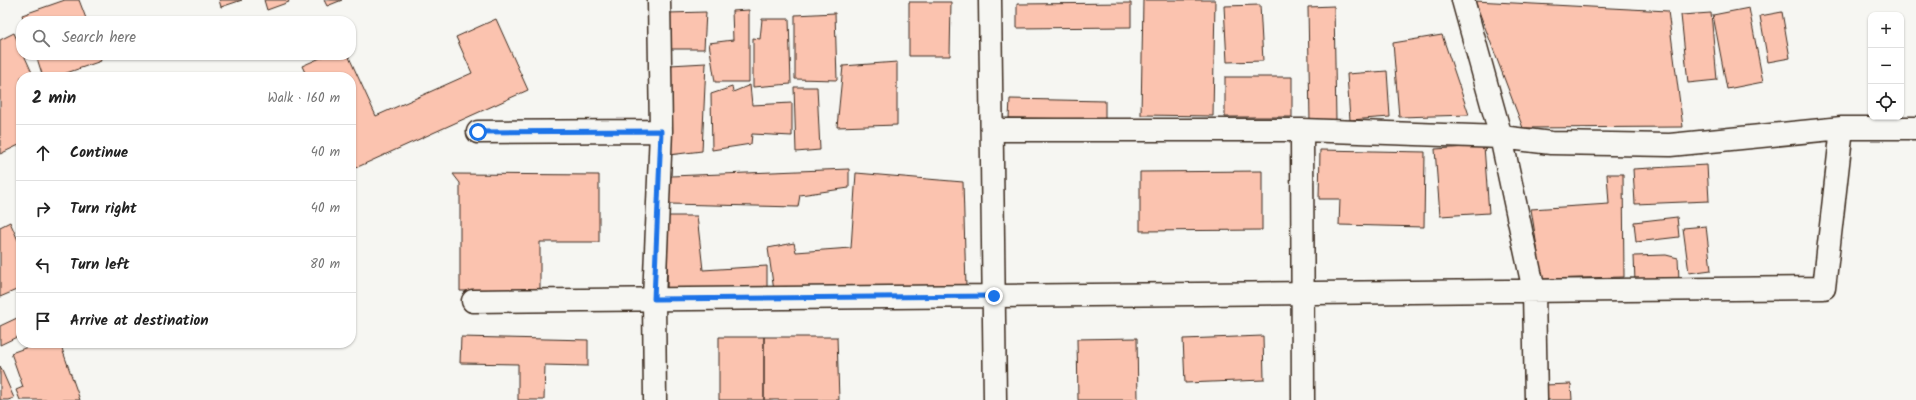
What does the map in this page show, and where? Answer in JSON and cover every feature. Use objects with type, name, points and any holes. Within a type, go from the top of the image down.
[{"type":"street","points":[[655,400],[654,299],[661,131],[659,0]]},
{"type":"street","points":[[990,0],[995,400]]},
{"type":"street","points":[[1463,0],[1501,137],[1534,291],[1536,400]]},
{"type":"street","points":[[992,130],[1302,130],[1501,137],[1551,143],[1670,145],[1842,128],[1916,128]]},
{"type":"street","points":[[473,301],[1824,288],[1842,128]]},
{"type":"street","points":[[1302,130],[1303,400]]},
{"type":"street","points":[[478,132],[661,131]]},
{"type":"building","points":[[65,0],[79,0],[85,16],[22,16]]},
{"type":"building","points":[[219,0],[242,0],[221,7]]},
{"type":"building","points":[[264,0],[288,0],[289,2],[267,10]]},
{"type":"building","points":[[324,0],[342,0],[327,6]]},
{"type":"building","points":[[1143,0],[1215,0],[1213,116],[1141,115]]},
{"type":"building","points":[[1475,1],[1668,11],[1683,127],[1523,128]]},
{"type":"building","points":[[909,2],[951,2],[950,56],[909,56]]},
{"type":"building","points":[[1131,3],[1131,27],[1017,28],[1017,4]]},
{"type":"building","points":[[1260,5],[1263,61],[1227,62],[1224,6]]},
{"type":"building","points":[[1334,6],[1336,121],[1310,122],[1308,7]]},
{"type":"building","points":[[1749,8],[1763,82],[1727,89],[1713,15]]},
{"type":"building","points":[[749,10],[749,82],[715,82],[709,43],[733,40],[732,11]]},
{"type":"building","points":[[706,12],[704,49],[668,49],[669,13]]},
{"type":"building","points":[[1782,12],[1790,58],[1768,62],[1760,16]]},
{"type":"building","points":[[835,13],[837,80],[795,79],[795,15]]},
{"type":"building","points":[[1711,13],[1717,80],[1688,83],[1681,15]]},
{"type":"building","points":[[496,19],[528,90],[356,168],[356,72],[376,116],[472,73],[456,37]]},
{"type":"building","points":[[762,19],[789,19],[791,84],[753,87],[753,38],[760,39]]},
{"type":"building","points":[[14,33],[16,38],[16,60],[26,60],[32,72],[16,72],[16,146],[0,154],[0,40]]},
{"type":"building","points":[[1442,35],[1469,115],[1399,117],[1393,43]]},
{"type":"building","points":[[38,60],[101,61],[69,72],[41,72]]},
{"type":"building","points":[[316,60],[350,60],[356,72],[305,72],[302,66]]},
{"type":"building","points":[[897,62],[897,125],[837,127],[843,66]]},
{"type":"building","points":[[706,63],[702,151],[669,155],[670,65]]},
{"type":"building","points":[[1387,71],[1390,117],[1350,120],[1347,74]]},
{"type":"building","points":[[1225,77],[1292,77],[1292,117],[1225,117]]},
{"type":"building","points":[[750,85],[752,105],[792,103],[792,136],[752,134],[751,144],[712,150],[711,94],[732,87],[733,92]]},
{"type":"building","points":[[794,87],[817,87],[820,150],[796,152]]},
{"type":"building","points":[[1010,99],[1105,101],[1105,119],[1009,118]]},
{"type":"building","points":[[1484,146],[1489,213],[1440,216],[1435,149]]},
{"type":"building","points":[[1320,150],[1425,152],[1424,227],[1339,225],[1340,199],[1319,199]]},
{"type":"building","points":[[1707,165],[1709,201],[1635,204],[1633,169]]},
{"type":"building","points":[[849,169],[849,188],[800,195],[798,207],[669,204],[671,176]]},
{"type":"building","points":[[1262,171],[1262,230],[1140,231],[1140,172]]},
{"type":"building","points":[[856,173],[963,182],[966,287],[774,291],[768,248],[794,243],[796,252],[851,248]]},
{"type":"building","points":[[453,174],[599,175],[599,242],[540,242],[540,291],[460,291],[460,183]]},
{"type":"building","points":[[1607,174],[1623,174],[1624,277],[1542,279],[1531,209],[1609,204]]},
{"type":"building","points":[[668,216],[697,216],[703,270],[767,266],[767,290],[667,293]]},
{"type":"building","points":[[1677,217],[1679,237],[1636,242],[1634,222]]},
{"type":"building","points":[[10,222],[16,236],[16,290],[0,297],[0,227]]},
{"type":"building","points":[[1706,226],[1711,270],[1689,273],[1683,228]]},
{"type":"building","points":[[1666,255],[1678,258],[1679,280],[1635,282],[1634,256]]},
{"type":"building","points":[[16,318],[16,337],[0,345],[0,326]]},
{"type":"building","points":[[1263,336],[1264,380],[1185,383],[1183,339]]},
{"type":"building","points":[[461,337],[588,340],[588,366],[545,365],[544,400],[518,400],[518,364],[460,363]]},
{"type":"building","points":[[719,337],[764,337],[764,400],[719,400]]},
{"type":"building","points":[[764,337],[837,337],[839,400],[764,400]]},
{"type":"building","points":[[1137,338],[1138,400],[1078,400],[1077,339]]},
{"type":"building","points":[[25,348],[62,348],[80,400],[20,400],[16,390],[23,387],[11,353]]},
{"type":"building","points":[[0,366],[14,398],[8,400],[0,400]]},
{"type":"building","points":[[1571,384],[1572,400],[1545,400],[1544,385]]},
{"type":"route","points":[[478,132],[661,131],[654,299],[994,296]]}]
